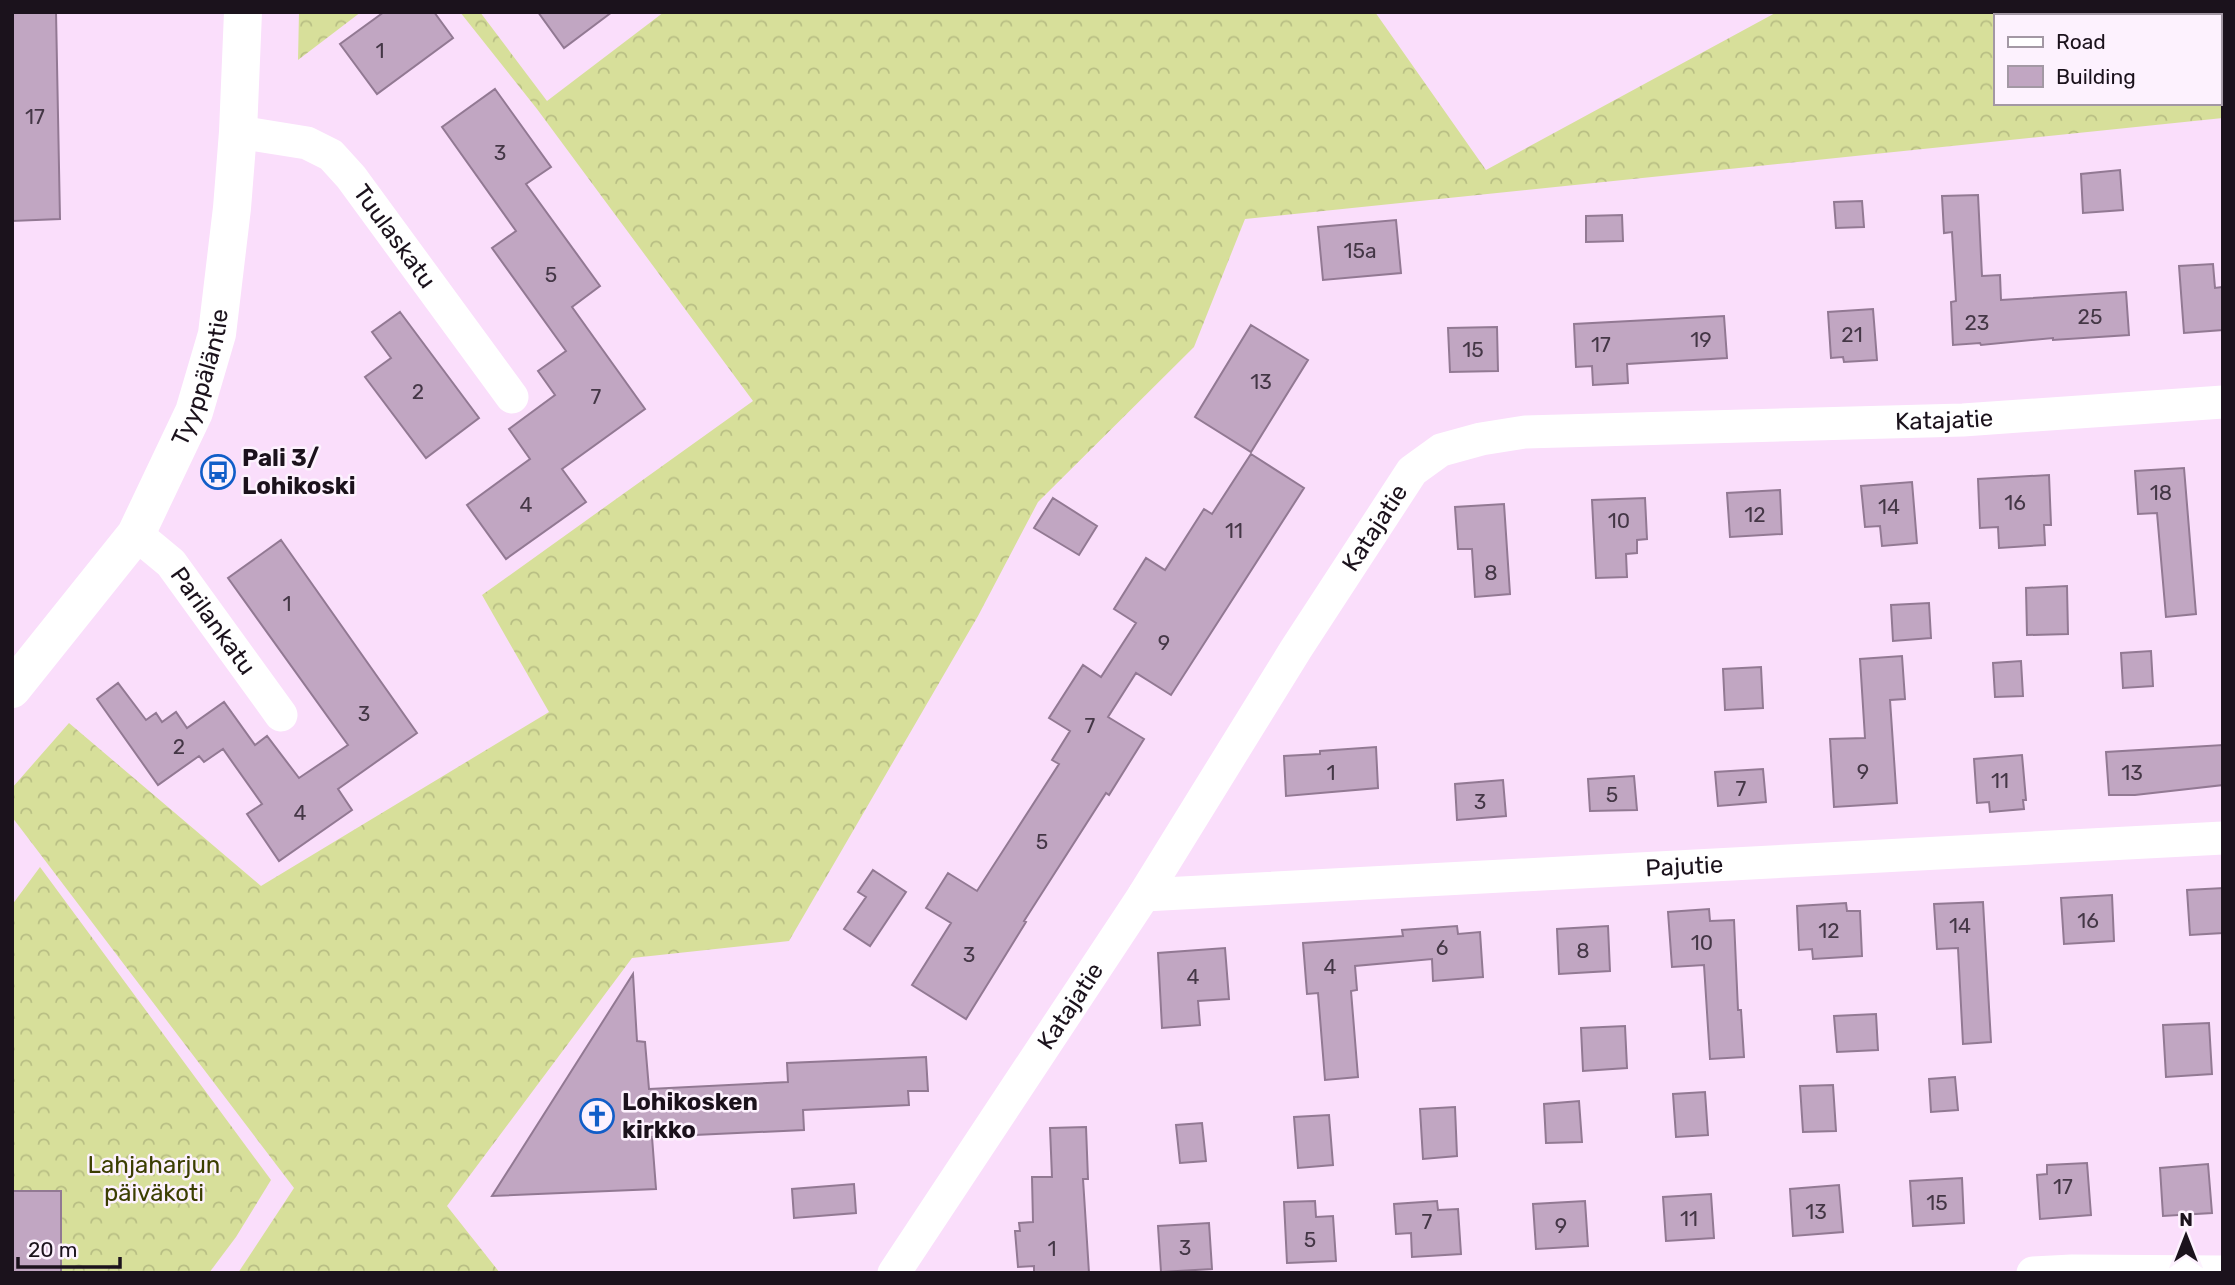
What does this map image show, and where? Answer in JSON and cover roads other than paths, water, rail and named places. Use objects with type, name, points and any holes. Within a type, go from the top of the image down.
[{"type":"street","name":"Tyyppäläntie","points":[[12,689],[136,534],[194,412],[217,334],[232,208],[243,12]]},
{"type":"street","name":"Tuulaskatu","points":[[238,132],[307,143],[331,155],[351,177],[512,397]]},
{"type":"street","name":"Katajatie","points":[[894,1273],[1144,895],[1296,649],[1412,471],[1441,450],[1482,439],[1525,432],[1963,420],[2223,402]]},
{"type":"street","name":"Parilankatu","points":[[136,534],[171,563],[281,715]]},
{"type":"street","name":"Pajutie","points":[[1144,895],[2223,838]]},
{"type":"street","points":[[2033,1273],[2223,1272]]},
{"type":"place","name":"Pali 3/ Lohikoski","points":[[218,472]]},
{"type":"place","name":"Lohikosken kirkko","points":[[597,1116]]},
{"type":"park label","name":"Lahjaharjun päiväkoti","points":[[154,1179]]}]
